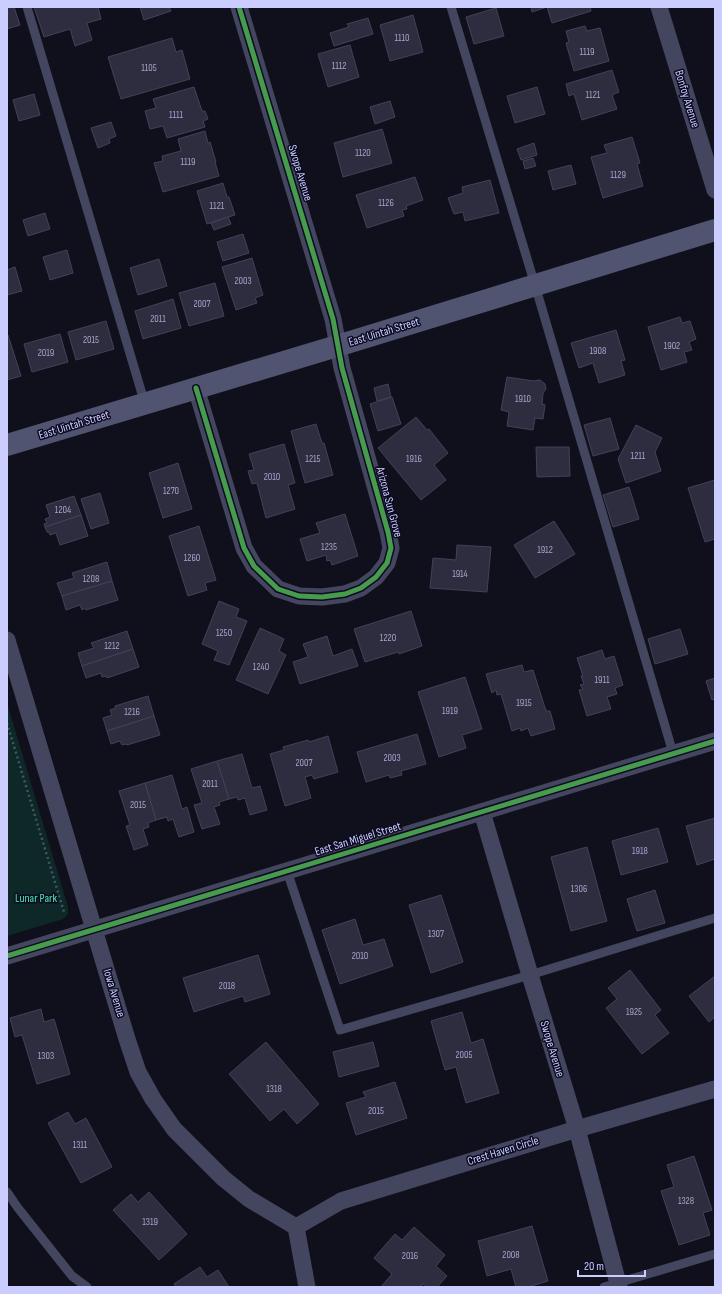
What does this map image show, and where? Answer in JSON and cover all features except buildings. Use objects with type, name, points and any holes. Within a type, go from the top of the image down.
[{"type":"main road","name":"East Uintah Street","points":[[7,445],[715,230]]},
{"type":"street","name":"Swope Avenue","points":[[240,7],[333,319],[337,346]]},
{"type":"street","name":"Bonfoy Avenue","points":[[659,7],[715,190]]},
{"type":"street","name":"Arizona Sun Grove","points":[[196,388],[244,548],[254,566],[278,589],[292,594],[299,596],[322,597],[345,594],[362,588],[376,577],[387,563],[391,548],[388,532],[337,346]]},
{"type":"street","name":"Iowa Avenue","points":[[7,640],[138,1072],[153,1099],[174,1129],[223,1178],[248,1199],[296,1227]]},
{"type":"street","name":"East San Miguel Street","points":[[7,956],[715,741]]},
{"type":"street","name":"Swope Avenue","points":[[482,812],[577,1129],[614,1286]]},
{"type":"street","name":"Crest Haven Circle","points":[[296,1227],[341,1201],[577,1129],[715,1089]]},
{"type":"street","points":[[296,1227],[308,1287]]},
{"type":"lane","points":[[27,7],[145,404]]},
{"type":"lane","points":[[451,7],[535,285],[673,753]]},
{"type":"lane","points":[[287,871],[340,1030],[530,975],[715,918]]},
{"type":"lane","points":[[7,1192],[72,1276],[87,1287]]},
{"type":"lane","points":[[614,1286],[715,1254]]},
{"type":"path","points":[[7,724],[64,912]]},
{"type":"green space","name":"Lunar Park","points":[[7,703],[68,907],[68,914],[63,919],[7,936]]},
{"type":"cycle path","points":[[196,388],[244,548],[254,566],[278,589],[299,596],[322,597],[345,594],[361,588],[376,577],[387,563],[391,548],[388,532],[342,368],[333,319],[239,7]]},
{"type":"cycle path","points":[[7,956],[715,741]]}]
